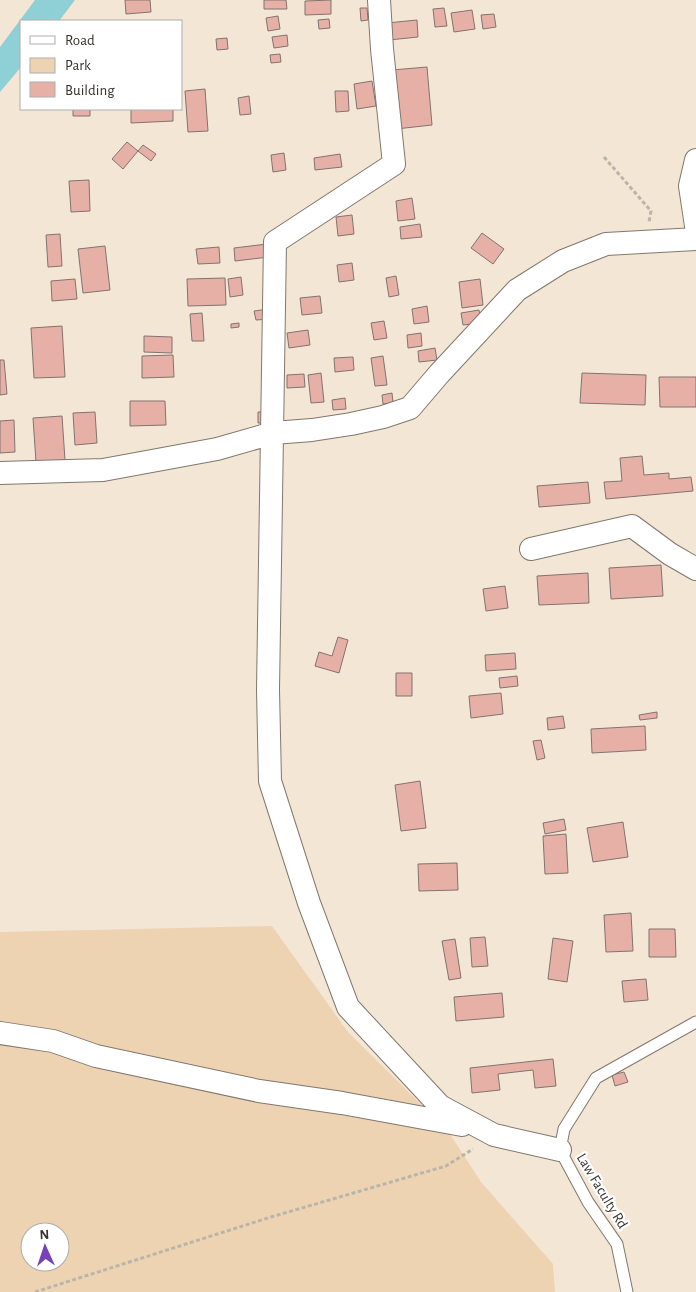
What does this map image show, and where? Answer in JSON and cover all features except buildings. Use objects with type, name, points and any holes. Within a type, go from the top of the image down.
[{"type":"street","points":[[379,0],[394,164],[275,242],[268,690],[270,781],[309,903],[348,1007],[440,1106],[494,1135],[560,1150]]},
{"type":"street","points":[[696,160],[690,186],[696,226]]},
{"type":"street","points":[[0,472],[103,470],[217,450],[272,433],[312,430],[351,424],[383,417],[410,408],[517,290],[564,261],[606,244],[696,238]]},
{"type":"street","points":[[531,550],[632,526],[670,554],[696,569]]},
{"type":"street","points":[[0,1033],[53,1041],[96,1056],[259,1091],[342,1103],[462,1125],[522,1144],[560,1150]]},
{"type":"lane","name":"Law Faculty Rd","points":[[628,1292],[617,1244],[588,1202],[560,1150],[564,1129],[596,1078],[696,1022]]},
{"type":"path","points":[[604,157],[651,211],[645,242]]},
{"type":"path","points":[[35,1292],[271,1216],[446,1166],[494,1135]]},
{"type":"shaded area","points":[[0,0],[696,0],[696,1292],[0,1292]]},
{"type":"green space","points":[[272,926],[348,1032],[448,1131],[481,1182],[553,1264],[555,1292],[0,1292],[0,932]]},
{"type":"water","points":[[35,0],[75,0],[60,20],[20,20]]},
{"type":"water","points":[[20,20],[20,68],[0,92],[0,47]]}]
